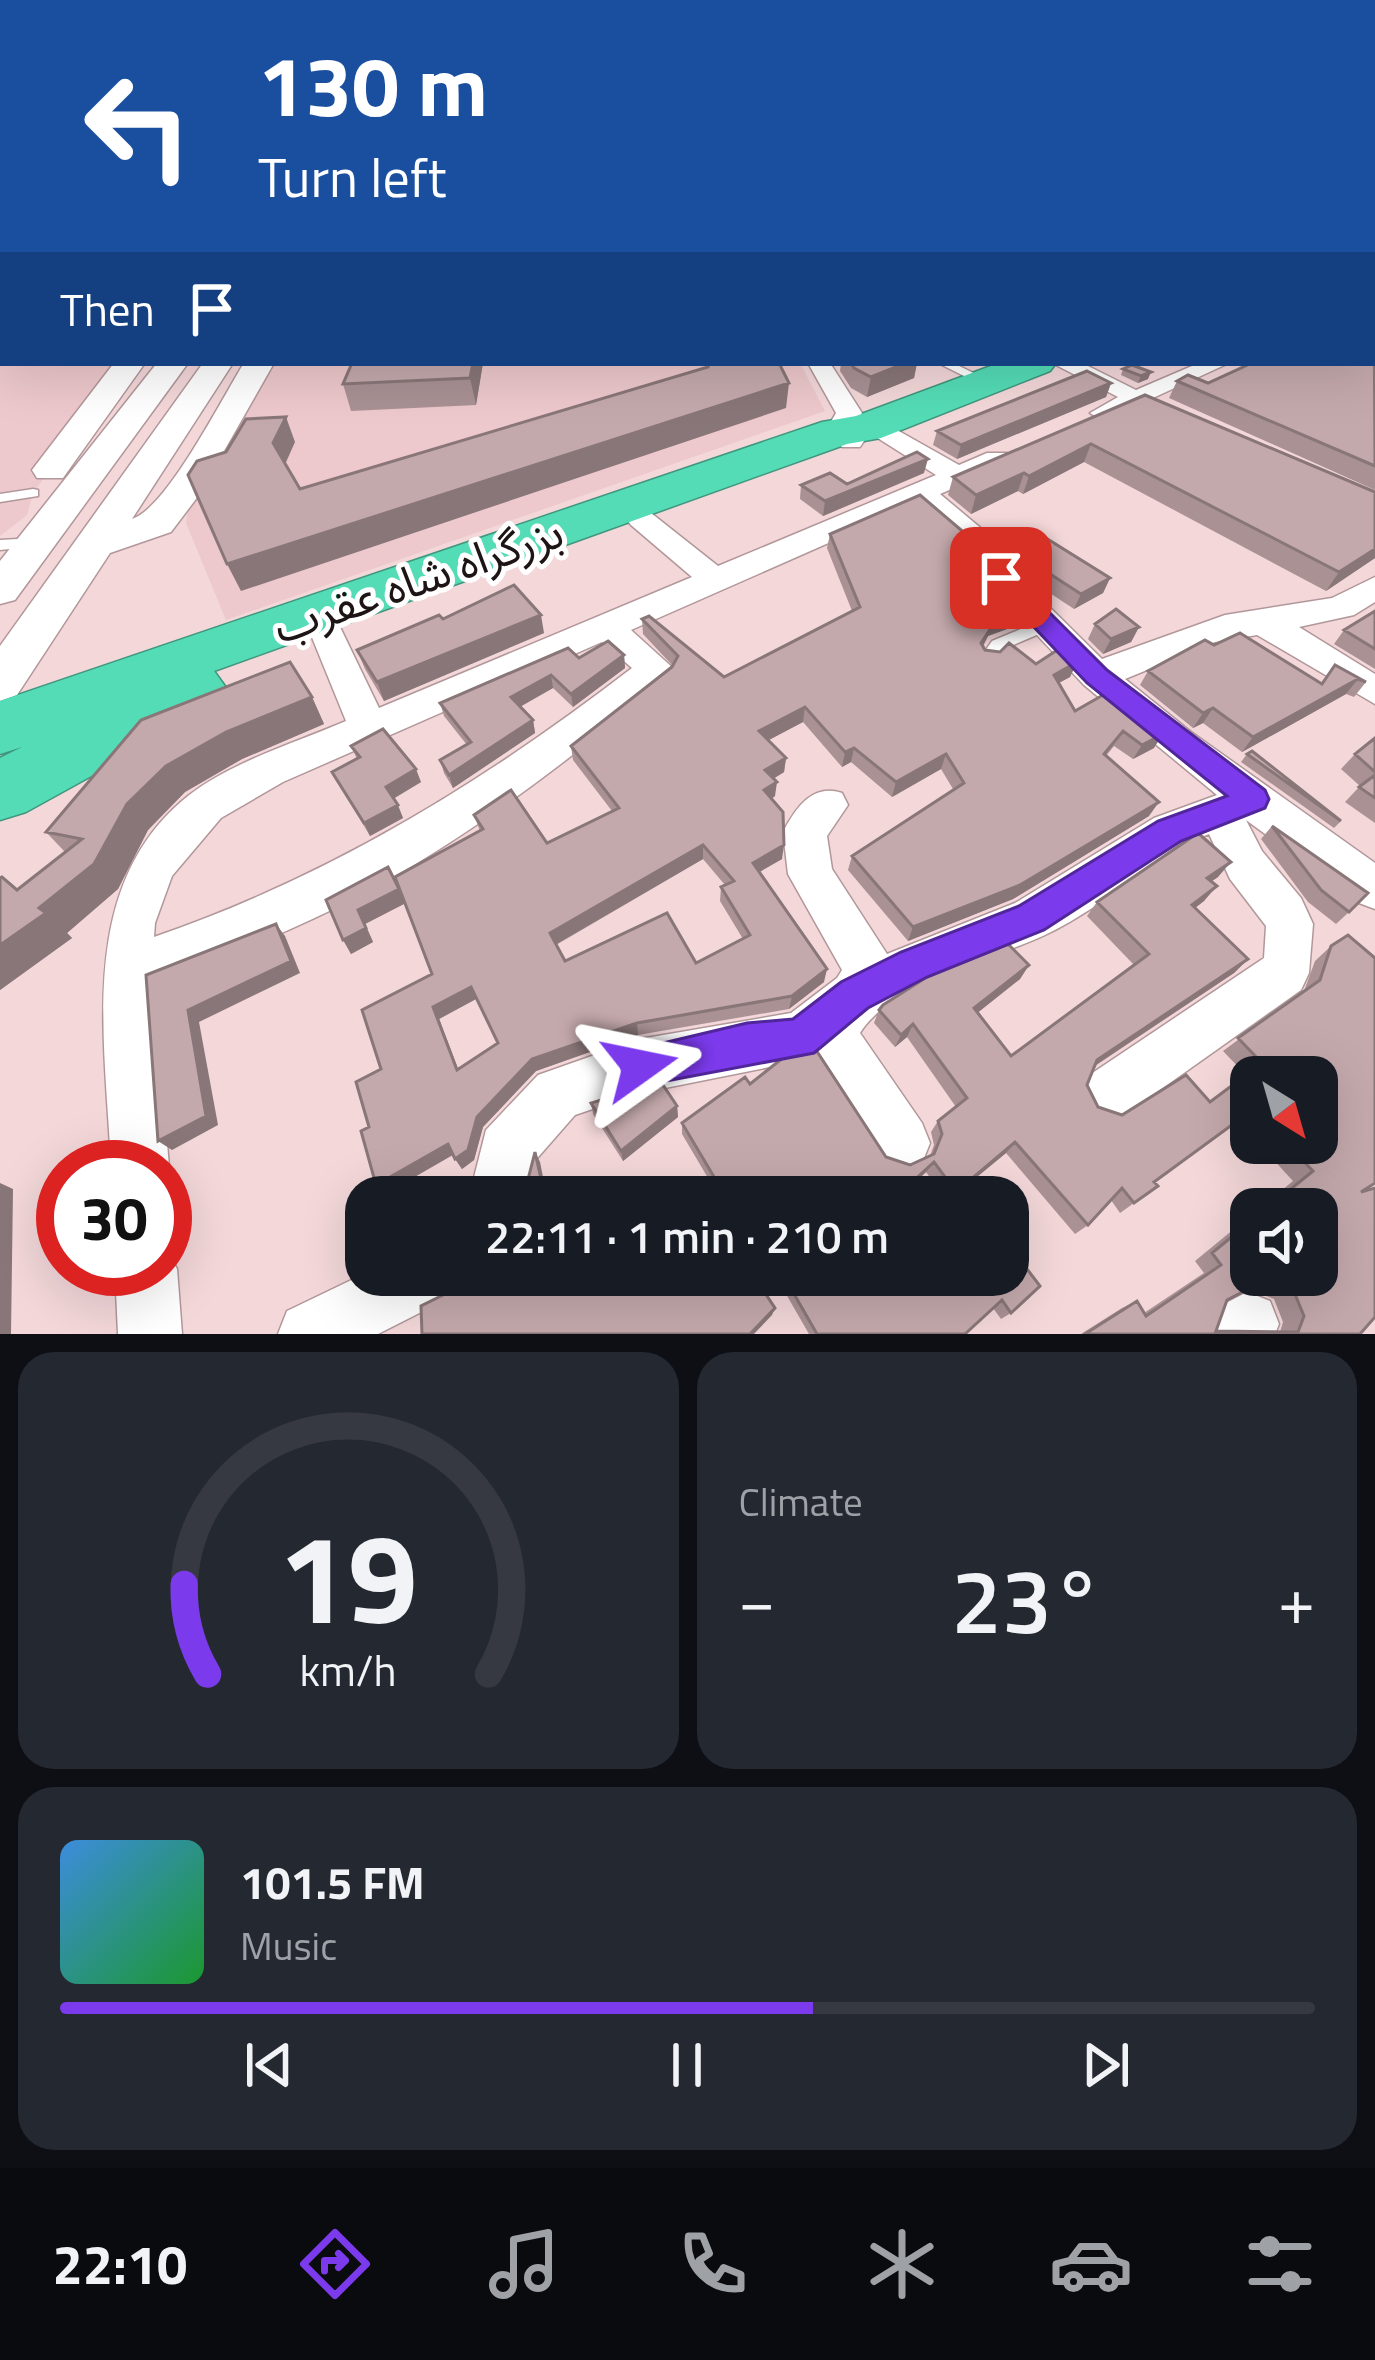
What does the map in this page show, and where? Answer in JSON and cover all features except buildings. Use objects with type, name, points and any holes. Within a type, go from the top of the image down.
[{"type":"highway","points":[[857,431],[1028,366]]},
{"type":"highway","name":"بزرگراه شاه عقرب","points":[[0,790],[196,688],[641,519],[857,431]]},
{"type":"highway","name":"بزرگراه شاه عقرب","points":[[0,728],[128,678],[857,431]]},
{"type":"main road","points":[[8,568],[27,515],[16,495],[127,366]]},
{"type":"main road","points":[[8,568],[171,366]]},
{"type":"main road","points":[[0,683],[216,366]]},
{"type":"main road","points":[[94,545],[157,524],[180,495],[257,366]]},
{"type":"street","points":[[821,366],[857,431],[957,476]]},
{"type":"street","points":[[1069,366],[1179,416]]},
{"type":"street","points":[[1078,424],[1211,366]]},
{"type":"street","points":[[139,1140],[131,923],[153,866],[206,806],[269,770],[1018,450]]},
{"type":"street","points":[[920,492],[978,542],[1001,578],[1097,676],[1237,806],[1375,889]]},
{"type":"street","points":[[641,519],[716,580]]},
{"type":"street","points":[[1097,676],[1236,625],[1342,607],[1375,587]]},
{"type":"street","points":[[1261,624],[1375,692]]},
{"type":"street","points":[[130,969],[305,900],[378,863],[562,745],[656,669],[606,627]]},
{"type":"street","points":[[328,635],[368,727]]},
{"type":"street","points":[[827,806],[805,832],[810,874],[870,971],[830,1034],[902,1143]]},
{"type":"street","points":[[502,1176],[506,1150],[557,1094],[640,1066],[747,1043],[800,1039],[855,995],[914,965],[1032,918],[1169,831],[1237,806]]},
{"type":"street","points":[[1107,1095],[1284,973],[1295,941],[1292,921],[1246,865],[1237,806]]},
{"type":"street","points":[[148,1296],[150,1334]]},
{"type":"street","points":[[310,1334],[387,1296]]},
{"type":"lane","points":[[951,366],[986,382]]},
{"type":"lane","points":[[989,658],[998,645],[1047,624]]},
{"type":"shaded area","points":[[0,366],[128,366],[33,493],[27,515],[0,536]]},
{"type":"shaded area","points":[[266,366],[802,366],[825,411],[226,620],[186,523],[191,487]]},
{"type":"route","points":[[640,1066],[747,1043],[800,1039],[855,995],[914,965],[1032,918],[1169,831],[1253,799],[1097,676],[1001,578]]}]
